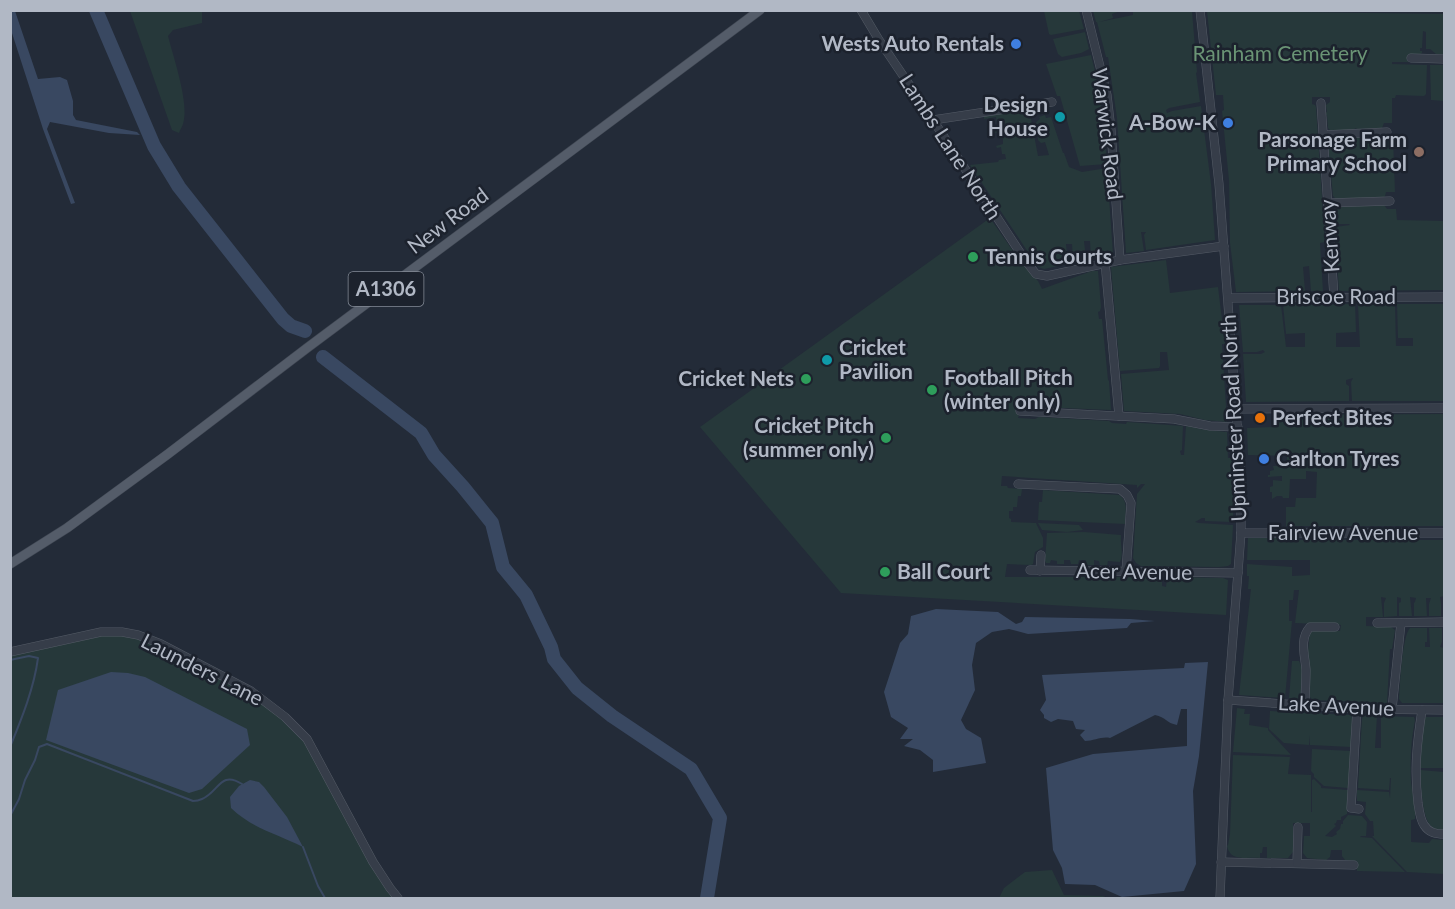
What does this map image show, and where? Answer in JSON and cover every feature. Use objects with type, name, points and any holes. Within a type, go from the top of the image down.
[{"type":"main road","name":"New Road","points":[[10,564],[67,528],[168,454],[760,10]]},
{"type":"street","name":"Lambs Lane North","points":[[861,10],[1033,271],[1047,276],[1105,262],[1224,246]]},
{"type":"street","name":"Warwick Road","points":[[1086,10],[1108,107],[1120,260]]},
{"type":"street","name":"Upminster Road North","points":[[1200,10],[1219,184],[1241,477],[1238,573],[1228,700],[1220,898]]},
{"type":"street","points":[[1411,58],[1444,59]]},
{"type":"street","points":[[933,120],[1052,102]]},
{"type":"street","name":"Kenway","points":[[1321,103],[1334,297]]},
{"type":"street","points":[[1323,135],[1387,132]]},
{"type":"street","points":[[1328,203],[1390,201]]},
{"type":"street","points":[[1105,262],[1119,416]]},
{"type":"street","name":"Briscoe Road","points":[[1228,298],[1444,297]]},
{"type":"street","points":[[1236,409],[1444,408]]},
{"type":"street","points":[[1020,411],[1174,419],[1210,426],[1238,427]]},
{"type":"street","points":[[1018,484],[1120,489],[1131,503],[1126,571]]},
{"type":"street","name":"Fairview Avenue","points":[[1240,533],[1444,533]]},
{"type":"street","points":[[1040,571],[1041,555]]},
{"type":"street","name":"Acer Avenue","points":[[1030,570],[1238,573]]},
{"type":"street","points":[[1377,623],[1444,622]]},
{"type":"street","points":[[1392,709],[1401,623]]},
{"type":"street","points":[[1305,705],[1306,672],[1303,644],[1305,632],[1310,627],[1335,627]]},
{"type":"street","name":"Launders Lane","points":[[10,652],[101,632],[122,632],[138,635],[161,644],[251,691],[285,717],[307,740],[373,862],[398,898]]},
{"type":"street","name":"Lake Avenue","points":[[1228,700],[1357,709],[1444,710]]},
{"type":"street","points":[[1357,709],[1351,808],[1359,809]]},
{"type":"street","points":[[1422,710],[1415,758],[1418,809],[1426,828],[1435,834],[1444,834]]},
{"type":"street","points":[[1297,864],[1298,827]]},
{"type":"street","points":[[1336,855],[1336,864]]},
{"type":"street","points":[[1221,862],[1354,865]]},
{"type":"green space","points":[[130,11],[202,11],[202,23],[173,30],[168,36],[184,105],[185,116],[179,133],[172,130]]},
{"type":"green space","points":[[1044,11],[1079,11],[1084,29],[1051,35]]},
{"type":"green space","points":[[1093,11],[1120,11],[1112,14],[1113,18],[1099,22],[1133,15],[1133,11],[1192,11],[1200,102],[1166,110],[1167,113],[1201,106],[1211,184],[1215,240],[1146,250],[1144,235],[1146,232],[1141,232],[1144,251],[1126,253],[1117,118],[1108,57],[1106,57]]},
{"type":"green space","name":"Rainham Cemetery","points":[[1207,11],[1444,14],[1444,54],[1436,54],[1426,49],[1426,32],[1423,31],[1422,48],[1420,48],[1422,53],[1408,55],[1408,62],[1392,62],[1392,64],[1427,65],[1426,94],[1424,96],[1396,95],[1392,98],[1392,123],[1384,123],[1382,128],[1331,131],[1328,128],[1327,115],[1322,114],[1327,112],[1326,105],[1330,102],[1330,97],[1312,97],[1312,104],[1316,107],[1325,242],[1320,243],[1323,291],[1311,291],[1309,266],[1303,267],[1305,291],[1236,292],[1230,243],[1229,180],[1222,111],[1224,110],[1223,95],[1216,95]]},
{"type":"green space","points":[[1085,32],[1089,49],[1062,57],[1058,54],[1053,39]]},
{"type":"green space","points":[[1091,55],[1100,96],[1107,164],[1080,166],[1060,96],[1057,96],[1046,64]]},
{"type":"green space","points":[[1430,65],[1444,65],[1444,101],[1431,100]]},
{"type":"green space","points":[[1029,108],[1038,156],[1049,155],[1045,142],[1041,143],[1038,140],[1036,122],[1040,119],[1039,117],[1045,115],[1046,118],[1051,117],[1069,167],[1082,172],[1107,168],[1113,254],[1091,258],[1090,241],[1084,241],[1086,259],[1073,262],[1072,244],[1066,244],[1068,264],[1044,269],[1038,267],[970,165],[1006,159],[1001,147],[996,146],[1003,144],[999,132],[994,133],[1001,129],[1000,124],[997,124],[996,117],[984,119],[984,115]]},
{"type":"green space","points":[[1382,136],[1393,138],[1395,192],[1386,192],[1384,197],[1336,199],[1333,196],[1328,143],[1332,139]]},
{"type":"green space","points":[[1384,205],[1387,209],[1396,209],[1397,220],[1444,221],[1444,290],[1339,291],[1335,227],[1350,225],[1334,224],[1333,211],[1336,207]]},
{"type":"green space","points":[[990,218],[1042,289],[1092,271],[1098,271],[1101,307],[1098,312],[1099,319],[1102,319],[1111,410],[1039,407],[1023,404],[1018,418],[1035,419],[1039,417],[1183,426],[1181,455],[1184,455],[1186,426],[1227,432],[1228,458],[1233,458],[1233,522],[1205,521],[1205,518],[1202,518],[1195,522],[1233,525],[1231,564],[1228,566],[1141,566],[1136,563],[1133,558],[1137,494],[1145,484],[1137,488],[1137,485],[1002,476],[1001,486],[1022,489],[1021,496],[1018,496],[1017,507],[1009,511],[1011,522],[1036,523],[1043,538],[1043,547],[1035,552],[1033,564],[1007,564],[1005,577],[1162,577],[1162,586],[1166,587],[1167,577],[1223,578],[1228,580],[1226,615],[841,593],[700,427]]},
{"type":"green space","points":[[1166,260],[1170,293],[1218,287],[1225,344],[1222,344],[1227,422],[1180,414],[1124,411],[1121,374],[1169,370],[1167,352],[1160,352],[1159,368],[1120,371],[1111,267]]},
{"type":"green space","points":[[1355,304],[1356,332],[1336,333],[1336,347],[1360,347],[1358,304],[1395,304],[1396,346],[1413,346],[1413,338],[1398,338],[1397,304],[1444,304],[1444,401],[1352,401],[1351,382],[1353,378],[1346,380],[1349,386],[1349,401],[1246,402],[1243,354],[1265,352],[1263,350],[1243,352],[1239,305],[1281,305],[1286,347],[1305,347],[1305,333],[1286,334],[1283,305]]},
{"type":"green space","points":[[1444,414],[1444,526],[1286,526],[1286,507],[1295,507],[1296,498],[1316,498],[1317,472],[1306,471],[1306,479],[1290,479],[1289,498],[1277,496],[1272,499],[1270,487],[1273,486],[1273,480],[1282,481],[1282,476],[1268,477],[1268,475],[1274,470],[1273,466],[1287,466],[1287,456],[1248,455],[1247,428],[1274,427],[1274,415]]},
{"type":"green space","points":[[1043,490],[1119,495],[1125,504],[1125,524],[1038,520],[1039,502],[1042,502]]},
{"type":"green space","points":[[1038,523],[1079,525],[1083,530],[1067,532],[1042,530]]},
{"type":"green space","points":[[1084,532],[1121,535],[1120,562],[1108,561],[1107,566],[1100,565],[1099,561],[1094,560],[1094,565],[1086,565],[1086,560],[1079,560],[1078,564],[1071,564],[1070,560],[1064,560],[1064,564],[1057,564],[1057,561],[1051,560],[1050,563],[1046,563],[1047,533]]},
{"type":"green space","points":[[1248,538],[1444,540],[1444,596],[1440,597],[1441,616],[1429,616],[1431,598],[1426,598],[1427,616],[1414,616],[1416,598],[1410,597],[1412,616],[1399,616],[1401,598],[1397,597],[1397,616],[1384,617],[1386,598],[1381,597],[1383,617],[1366,617],[1366,626],[1391,627],[1395,630],[1392,649],[1390,649],[1387,703],[1313,700],[1310,697],[1308,651],[1310,633],[1340,631],[1341,625],[1295,623],[1299,590],[1294,590],[1293,600],[1289,600],[1289,621],[1292,621],[1285,698],[1239,695],[1251,589],[1248,589],[1247,564],[1292,567],[1292,576],[1310,575],[1310,560],[1247,560]]},
{"type":"green space","points":[[1410,628],[1427,628],[1425,647],[1430,647],[1429,628],[1442,628],[1440,647],[1444,648],[1444,703],[1402,703],[1399,699],[1403,651]]},
{"type":"green space","points":[[101,632],[138,635],[251,691],[307,739],[398,898],[11,898],[10,651]]},
{"type":"green space","points":[[1292,661],[1299,661],[1302,670],[1303,685],[1300,699],[1289,698]]},
{"type":"green space","points":[[1237,708],[1245,709],[1244,714],[1250,714],[1249,725],[1268,728],[1291,755],[1233,752]]},
{"type":"green space","points":[[1270,711],[1351,715],[1353,718],[1351,747],[1310,745],[1310,735],[1309,745],[1284,743],[1269,729]]},
{"type":"green space","points":[[1363,716],[1377,716],[1375,748],[1381,748],[1381,716],[1414,717],[1411,781],[1415,819],[1411,820],[1411,842],[1429,843],[1432,839],[1444,840],[1444,874],[1407,872],[1372,836],[1374,836],[1373,821],[1370,821],[1365,814],[1366,802],[1357,801],[1357,790],[1389,792],[1390,798],[1391,778],[1389,790],[1358,788]]},
{"type":"green space","points":[[1426,717],[1444,717],[1444,768],[1420,768]]},
{"type":"green space","points":[[1312,749],[1351,751],[1348,788],[1324,786],[1314,777],[1311,771]]},
{"type":"green space","points":[[1233,755],[1290,757],[1288,774],[1311,775],[1311,812],[1312,780],[1314,779],[1321,788],[1348,790],[1347,814],[1341,817],[1341,820],[1337,820],[1334,824],[1336,826],[1325,836],[1332,837],[1337,834],[1336,832],[1348,815],[1362,816],[1367,822],[1366,836],[1360,837],[1372,838],[1405,872],[1357,871],[1357,861],[1345,860],[1342,850],[1331,850],[1330,857],[1326,860],[1307,858],[1303,853],[1304,836],[1310,836],[1310,823],[1293,823],[1293,852],[1288,858],[1267,858],[1267,847],[1263,847],[1260,858],[1235,857],[1227,846],[1230,834]]},
{"type":"green space","points":[[1420,770],[1444,772],[1444,830],[1433,828],[1427,820],[1422,799]]},
{"type":"green space","points":[[1052,870],[1064,895],[1108,898],[999,898],[1004,888],[1025,872]]},
{"type":"water","points":[[10,11],[15,11],[38,79],[60,77],[67,80],[73,101],[73,115],[76,120],[137,132],[140,135],[109,133],[50,122],[47,129],[75,203],[71,204],[43,129],[11,30]]},
{"type":"water","points":[[936,609],[998,612],[1016,624],[1022,622],[1025,617],[1155,621],[1131,623],[1127,628],[1028,634],[1009,629],[992,632],[976,643],[972,665],[975,690],[961,720],[966,729],[981,738],[986,763],[933,772],[933,760],[920,750],[904,746],[913,739],[900,739],[908,728],[891,717],[884,692],[900,643],[908,634],[911,616]]},
{"type":"water","points":[[1208,662],[1199,756],[1193,791],[1196,864],[1184,891],[1122,897],[1095,885],[1065,884],[1062,868],[1053,850],[1046,768],[1093,754],[1187,746],[1187,709],[1181,709],[1177,725],[1155,715],[1110,738],[1085,741],[1080,735],[1085,730],[1076,729],[1073,721],[1058,719],[1051,722],[1044,718],[1040,710],[1046,700],[1042,675],[1184,668],[1185,663]]},
{"type":"water","points":[[111,672],[145,677],[247,729],[250,745],[202,789],[189,793],[46,740],[58,690]]},
{"type":"water","points":[[250,780],[259,782],[264,787],[287,817],[303,847],[256,826],[231,808],[230,797],[239,786]]},
{"type":"waterway","points":[[96,10],[154,146],[179,187],[283,319],[291,326],[305,331]]},
{"type":"waterway","points":[[323,357],[421,433],[434,455],[492,523],[503,567],[526,595],[551,647],[554,659],[577,688],[612,716],[691,769],[720,818],[707,898]]},
{"type":"waterway","points":[[10,660],[29,656],[38,658],[31,692],[10,747]]},
{"type":"waterway","points":[[10,816],[39,747],[47,744],[193,801],[208,796],[229,779],[242,784]]},
{"type":"waterway","points":[[303,847],[325,898]]},
{"type":"place","name":"Wests Auto Rentals","points":[[1016,44]]},
{"type":"place","name":"Design House","points":[[1060,117]]},
{"type":"place","name":"A-Bow-K","points":[[1228,123]]},
{"type":"place","name":"Parsonage Farm Primary School","points":[[1419,152]]},
{"type":"place","name":"Tennis Courts","points":[[973,257]]},
{"type":"place","name":"Cricket Pavilion","points":[[827,360]]},
{"type":"place","name":"Cricket Nets","points":[[806,379]]},
{"type":"place","name":"Football Pitch (winter only)","points":[[932,390]]},
{"type":"place","name":"Perfect Bites","points":[[1260,418]]},
{"type":"place","name":"Cricket Pitch (summer only)","points":[[886,438]]},
{"type":"place","name":"Carlton Tyres","points":[[1264,459]]},
{"type":"place","name":"Ball Court","points":[[885,572]]}]
